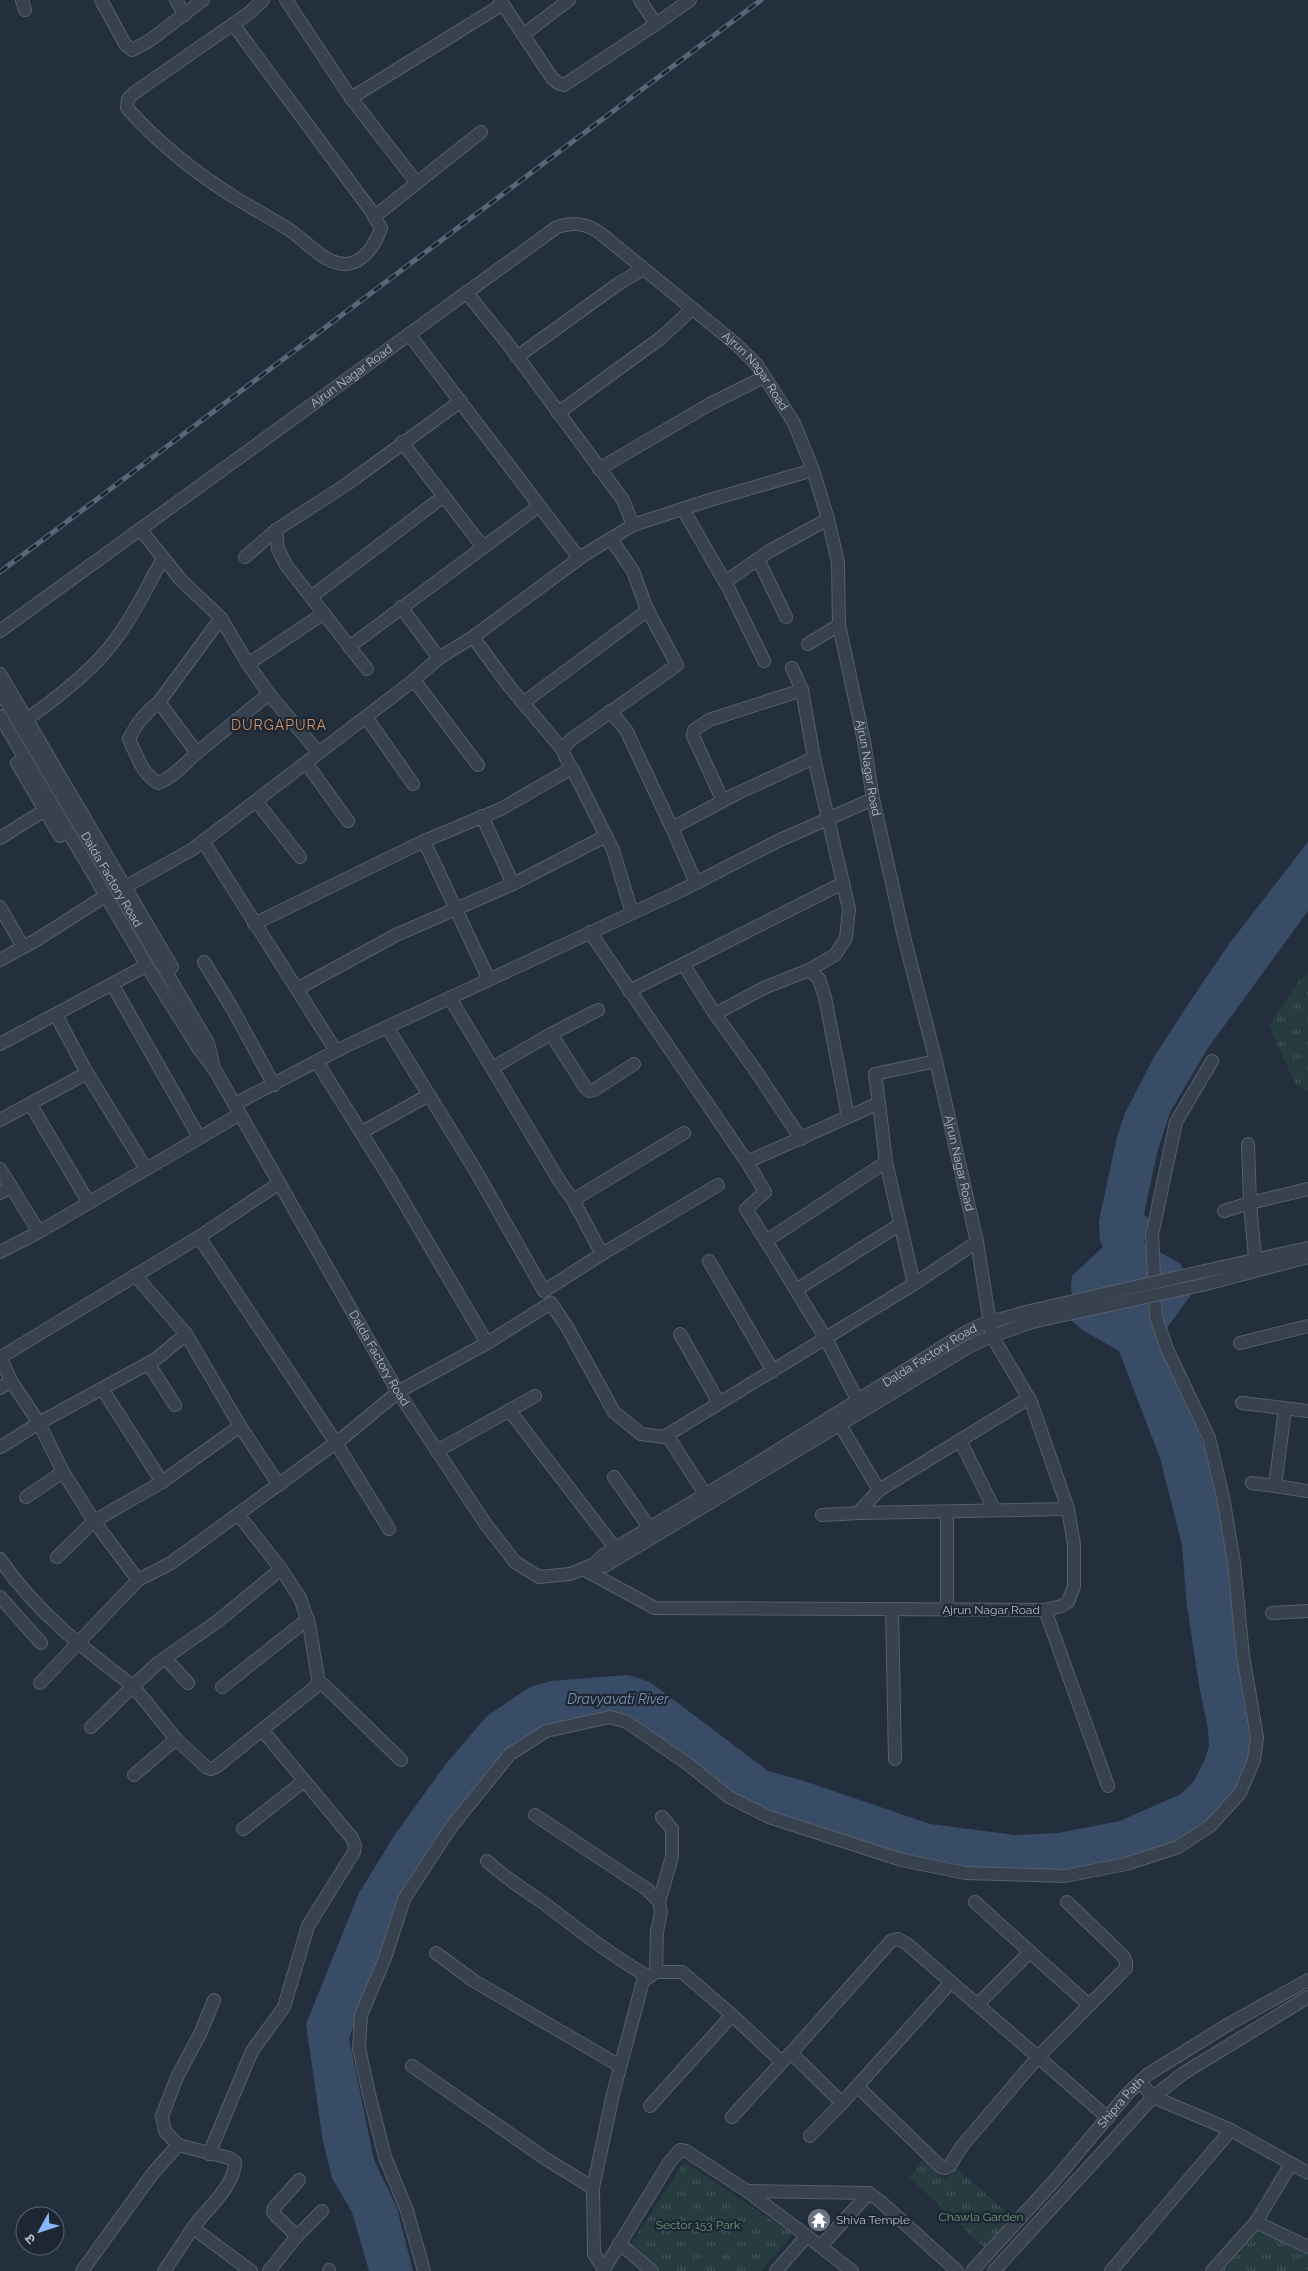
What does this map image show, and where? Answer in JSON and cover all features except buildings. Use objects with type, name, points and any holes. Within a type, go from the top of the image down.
[{"type":"street","points":[[101,0],[125,44],[132,50],[149,41],[203,0]]},
{"type":"street","points":[[176,0],[184,15]]},
{"type":"street","points":[[233,24],[381,228],[376,243],[356,262],[347,264],[337,263],[187,163],[144,127],[127,108],[128,99],[134,92],[233,24],[263,0]]},
{"type":"street","points":[[286,0],[351,98],[416,182]]},
{"type":"street","points":[[523,35],[569,0]]},
{"type":"street","points":[[640,0],[656,24]]},
{"type":"street","points":[[351,98],[501,2],[552,78],[558,83],[564,84],[690,0]]},
{"type":"street","points":[[374,216],[481,132]]},
{"type":"street","name":"Ajrun Nagar Road","points":[[0,631],[466,292],[557,227],[572,222],[587,224],[600,233],[737,345],[756,365],[794,422],[813,470],[828,519],[838,563],[839,625],[864,741],[873,799],[905,941],[936,1061],[976,1242],[992,1336],[1029,1398],[1068,1509],[1074,1545],[1074,1586],[1068,1602],[1045,1610],[655,1608],[589,1567]]},
{"type":"street","points":[[517,356],[643,269]]},
{"type":"street","points":[[466,292],[517,356],[623,500],[633,525]]},
{"type":"street","points":[[558,413],[662,336],[692,309]]},
{"type":"street","points":[[409,334],[579,558]]},
{"type":"street","points":[[599,469],[710,404],[764,377]]},
{"type":"street","points":[[245,557],[276,530],[346,484],[461,401]]},
{"type":"street","points":[[402,442],[483,548]]},
{"type":"street","points":[[126,887],[203,841],[414,680],[439,658],[473,637],[579,558],[633,525],[813,470]]},
{"type":"street","points":[[311,597],[444,496]]},
{"type":"street","points":[[349,647],[539,506]]},
{"type":"street","points":[[683,509],[725,582],[764,661]]},
{"type":"street","points":[[725,582],[758,559],[828,519]]},
{"type":"street","points":[[140,529],[181,580],[221,618],[248,664],[269,694],[319,753]]},
{"type":"street","points":[[276,530],[278,549],[286,565],[367,669]]},
{"type":"street","points":[[562,749],[572,739],[610,711],[677,665],[648,610],[633,571],[611,539]]},
{"type":"street","points":[[27,718],[66,691],[102,656],[142,597],[163,558]]},
{"type":"street","points":[[758,559],[786,617]]},
{"type":"street","points":[[401,607],[439,658]]},
{"type":"street","points":[[523,703],[648,610]]},
{"type":"street","points":[[248,664],[324,613]]},
{"type":"street","points":[[221,618],[159,702],[145,713],[129,739],[139,760],[150,776],[159,783],[167,780],[269,694]]},
{"type":"street","points":[[808,644],[839,625]]},
{"type":"street","points":[[473,637],[523,703],[562,749],[613,850],[632,913]]},
{"type":"street","points":[[715,1014],[766,986],[810,970],[835,955],[846,938],[849,909],[814,758],[802,690],[792,668]]},
{"type":"street","points":[[0,674],[201,1018],[203,1046]]},
{"type":"street","points":[[414,680],[478,765]]},
{"type":"street","points":[[723,801],[693,736],[694,730],[710,720],[802,690]]},
{"type":"street","name":"Dalda Factory Road","points":[[0,691],[151,970]]},
{"type":"street","points":[[159,702],[197,753]]},
{"type":"street","points":[[610,711],[626,730],[696,883]]},
{"type":"street","name":"Dalda Factory Road","points":[[0,716],[151,970],[203,1046],[278,1184],[398,1392],[487,1526],[515,1562],[539,1576],[561,1576],[589,1567],[605,1566],[840,1426],[904,1385],[1031,1316],[1205,1270],[1308,1248]]},
{"type":"street","points":[[366,717],[412,784]]},
{"type":"street","points":[[0,733],[99,900],[151,970],[176,1028],[203,1046]]},
{"type":"street","points":[[672,828],[723,801],[814,758]]},
{"type":"street","points":[[306,763],[348,821]]},
{"type":"street","points":[[254,924],[424,841],[501,808],[571,769]]},
{"type":"street","points":[[0,1252],[39,1232],[146,1169],[199,1137],[237,1109],[274,1086],[336,1051],[696,883],[780,840],[873,799]]},
{"type":"street","points":[[256,801],[300,857]]},
{"type":"street","points":[[0,838],[45,810]]},
{"type":"street","points":[[482,816],[513,884]]},
{"type":"street","points":[[297,989],[396,935],[513,884],[606,836]]},
{"type":"street","points":[[203,841],[336,1051]]},
{"type":"street","points":[[424,841],[489,980]]},
{"type":"street","points":[[629,991],[843,883]]},
{"type":"street","points":[[0,960],[99,900]]},
{"type":"street","points":[[0,907],[23,947]]},
{"type":"street","points":[[590,932],[765,1192],[746,1209],[826,1340],[858,1401]]},
{"type":"street","points":[[204,962],[232,1008],[274,1086]]},
{"type":"street","points":[[683,964],[801,1139]]},
{"type":"street","points":[[0,1044],[112,984],[151,970]]},
{"type":"street","points":[[810,970],[819,979],[825,997],[848,1117]]},
{"type":"street","points":[[112,984],[199,1137]]},
{"type":"street","points":[[450,998],[560,1182],[573,1200],[602,1254]]},
{"type":"street","points":[[492,1068],[551,1034],[598,1010]]},
{"type":"street","points":[[56,1015],[87,1073],[146,1169]]},
{"type":"street","points":[[387,1027],[429,1095],[550,1303],[567,1327],[614,1412],[640,1434],[664,1437],[668,1435],[826,1340],[976,1242]]},
{"type":"street","points":[[551,1034],[589,1091],[594,1090],[634,1064]]},
{"type":"street","points":[[914,1284],[899,1226],[886,1162],[875,1074],[936,1061]]},
{"type":"street","points":[[424,2271],[407,2211],[385,2157],[368,2094],[359,2048],[361,2015],[385,1958],[404,1899],[452,1827],[510,1754],[546,1731],[610,1717],[627,1722],[688,1764],[729,1797],[769,1817],[902,1860],[965,1873],[1065,1876],[1126,1864],[1178,1847],[1210,1826],[1240,1792],[1254,1760],[1257,1737],[1243,1656],[1234,1563],[1225,1506],[1209,1438],[1167,1348],[1156,1317],[1152,1235],[1176,1122],[1212,1061]]},
{"type":"street","points":[[317,1062],[362,1132],[487,1343]]},
{"type":"street","points":[[0,1120],[31,1105],[87,1073]]},
{"type":"street","points":[[362,1132],[429,1095]]},
{"type":"street","points":[[746,1162],[879,1103]]},
{"type":"street","points":[[31,1105],[89,1203]]},
{"type":"street","points":[[573,1200],[684,1134]]},
{"type":"street","points":[[1248,1144],[1250,1203],[1255,1258]]},
{"type":"street","points":[[766,1241],[886,1162]]},
{"type":"street","points":[[0,1169],[5,1190],[39,1232]]},
{"type":"street","points":[[138,1580],[94,1521],[63,1472],[39,1423],[5,1384],[0,1357],[199,1237],[278,1184]]},
{"type":"street","points":[[544,1291],[718,1185]]},
{"type":"street","points":[[1224,1212],[1250,1203],[1308,1189]]},
{"type":"street","points":[[796,1290],[899,1226]]},
{"type":"street","points":[[199,1237],[336,1443],[389,1529]]},
{"type":"street","name":"Dalda Factory Road","points":[[589,1567],[602,1556],[858,1401],[968,1331],[990,1322],[1206,1284],[1308,1258]]},
{"type":"street","points":[[709,1261],[773,1371]]},
{"type":"street","points":[[136,1275],[186,1334],[240,1426],[279,1485]]},
{"type":"street","points":[[40,1683],[138,1580],[171,1563],[279,1485],[336,1443],[398,1392],[487,1343],[550,1303]]},
{"type":"street","points":[[1240,1342],[1308,1326]]},
{"type":"street","points":[[1,1447],[39,1423],[103,1390],[148,1363],[186,1334]]},
{"type":"street","points":[[680,1334],[719,1403]]},
{"type":"street","points":[[148,1363],[175,1405]]},
{"type":"street","points":[[103,1390],[162,1482]]},
{"type":"street","points":[[437,1451],[535,1396]]},
{"type":"street","points":[[858,1513],[879,1490],[1029,1398]]},
{"type":"street","points":[[1242,1403],[1308,1411]]},
{"type":"street","points":[[1276,1486],[1285,1409]]},
{"type":"street","points":[[509,1410],[615,1548]]},
{"type":"street","points":[[57,1557],[94,1521],[162,1482],[240,1426]]},
{"type":"street","points":[[840,1426],[879,1490]]},
{"type":"street","points":[[668,1435],[705,1494]]},
{"type":"street","points":[[960,1440],[994,1509]]},
{"type":"street","points":[[26,1497],[63,1472]]},
{"type":"street","points":[[614,1477],[649,1527]]},
{"type":"street","points":[[1252,1483],[1308,1491]]},
{"type":"street","points":[[822,1515],[947,1513],[994,1509],[1068,1509]]},
{"type":"street","points":[[947,1513],[947,1610]]},
{"type":"street","points":[[238,1514],[281,1569],[300,1598],[308,1620],[319,1684]]},
{"type":"street","points":[[0,1559],[14,1580],[47,1617],[77,1644],[133,1686],[176,1738],[206,1767],[211,1769],[263,1731],[319,1684]]},
{"type":"street","points":[[91,1727],[133,1686],[166,1658],[218,1621],[281,1569]]},
{"type":"street","points":[[0,1597],[41,1643]]},
{"type":"street","points":[[892,1609],[895,1759]]},
{"type":"street","points":[[1045,1610],[1108,1786]]},
{"type":"street","points":[[1272,1613],[1308,1611]]},
{"type":"street","points":[[222,1686],[308,1620]]},
{"type":"street","points":[[166,1658],[188,1683]]},
{"type":"street","points":[[319,1684],[324,1685],[400,1760]]},
{"type":"street","points":[[209,2154],[252,2051],[284,2007],[308,1926],[354,1852],[355,1846],[352,1838],[263,1731]]},
{"type":"street","points":[[134,1775],[176,1738]]},
{"type":"street","points":[[243,1829],[304,1781]]},
{"type":"street","points":[[535,1815],[648,1890],[659,1902]]},
{"type":"street","points":[[662,1817],[672,1829],[672,1857],[659,1902],[661,1912],[652,1974],[643,1981],[620,2066],[593,2188],[594,2254],[604,2270],[669,2163],[680,2150],[747,2191],[852,2271]]},
{"type":"street","points":[[486,1861],[502,1876],[534,1896],[619,1959],[652,1974],[682,1972],[732,2015],[842,2103]]},
{"type":"street","points":[[975,1902],[1089,2005]]},
{"type":"street","points":[[857,2086],[941,2167],[946,2168],[950,2165],[962,2146],[1038,2057],[1126,1968],[1126,1962],[1067,1902]]},
{"type":"street","points":[[732,2117],[891,1941],[898,1939],[907,1944],[978,2004],[1108,2118]]},
{"type":"street","points":[[978,2004],[1030,1952]]},
{"type":"street","points":[[436,1953],[474,1981],[620,2066]]},
{"type":"street","name":"Shipra Path","points":[[972,2271],[1025,2214],[1128,2092],[1140,2082],[1229,2024],[1308,1980]]},
{"type":"street","points":[[810,2136],[951,1982]]},
{"type":"street","name":"Shipra Path","points":[[994,2271],[1153,2097],[1184,2073],[1308,1998]]},
{"type":"street","points":[[164,2271],[193,2228],[227,2184],[235,2169],[235,2162],[178,2145],[165,2131],[162,2116],[177,2077],[214,2000]]},
{"type":"street","points":[[650,2106],[732,2015]]},
{"type":"street","points":[[412,2066],[546,2159],[593,2188]]},
{"type":"street","points":[[1140,2082],[1153,2097],[1231,2130],[1308,2173]]},
{"type":"street","points":[[1110,2271],[1231,2130]]},
{"type":"street","points":[[82,2271],[153,2173],[178,2145]]},
{"type":"street","points":[[1212,2271],[1256,2222],[1291,2164]]},
{"type":"street","points":[[297,2236],[273,2212],[274,2208],[299,2180]]},
{"type":"street","points":[[747,2191],[869,2193],[957,2271]]},
{"type":"street","points":[[821,2246],[869,2193]]},
{"type":"street","points":[[269,2271],[297,2236],[322,2211]]},
{"type":"street","points":[[1256,2222],[1308,2248]]},
{"type":"street","points":[[193,2228],[251,2271]]},
{"type":"street","points":[[776,2271],[807,2236]]},
{"type":"street","points":[[619,2243],[652,2271]]},
{"type":"green space","points":[[1308,972],[1308,1091],[1295,1084],[1269,1025],[1295,986]]},
{"type":"green space","name":"Chawla Garden","points":[[923,2160],[945,2180],[956,2168],[1013,2218],[986,2249],[909,2177]]},
{"type":"green space","name":"Sector 153 Park","points":[[684,2162],[793,2234],[761,2271],[660,2271],[630,2246]]},
{"type":"green space","points":[[1257,2229],[1308,2254],[1308,2271],[1221,2271]]},
{"type":"water","name":"Dravyavati River","points":[[1308,842],[1308,911],[1208,1048],[1170,1112],[1157,1153],[1144,1214],[1148,1219],[1144,1243],[1181,1264],[1191,1295],[1158,1340],[1189,1406],[1211,1466],[1224,1519],[1235,1638],[1253,1740],[1244,1780],[1215,1819],[1167,1849],[1065,1874],[916,1866],[749,1811],[628,1722],[555,1726],[509,1756],[396,1913],[349,2038],[374,2160],[397,2208],[413,2271],[369,2271],[352,2212],[332,2178],[323,2141],[306,2024],[359,1893],[394,1836],[445,1765],[487,1716],[530,1687],[551,1681],[628,1675],[650,1682],[768,1771],[801,1780],[930,1824],[1015,1835],[1058,1833],[1120,1821],[1181,1794],[1194,1781],[1209,1746],[1208,1729],[1187,1606],[1182,1545],[1160,1458],[1119,1351],[1081,1329],[1072,1321],[1076,1316],[1071,1288],[1072,1276],[1103,1247],[1100,1240],[1099,1221],[1117,1137],[1125,1113],[1154,1057],[1229,944]]},
{"type":"railway","points":[[0,572],[761,0]]},
{"type":"place","name":"Shiva Temple","points":[[819,2220]]},
{"type":"district","name":"DURGAPURA","points":[[279,725]]}]
